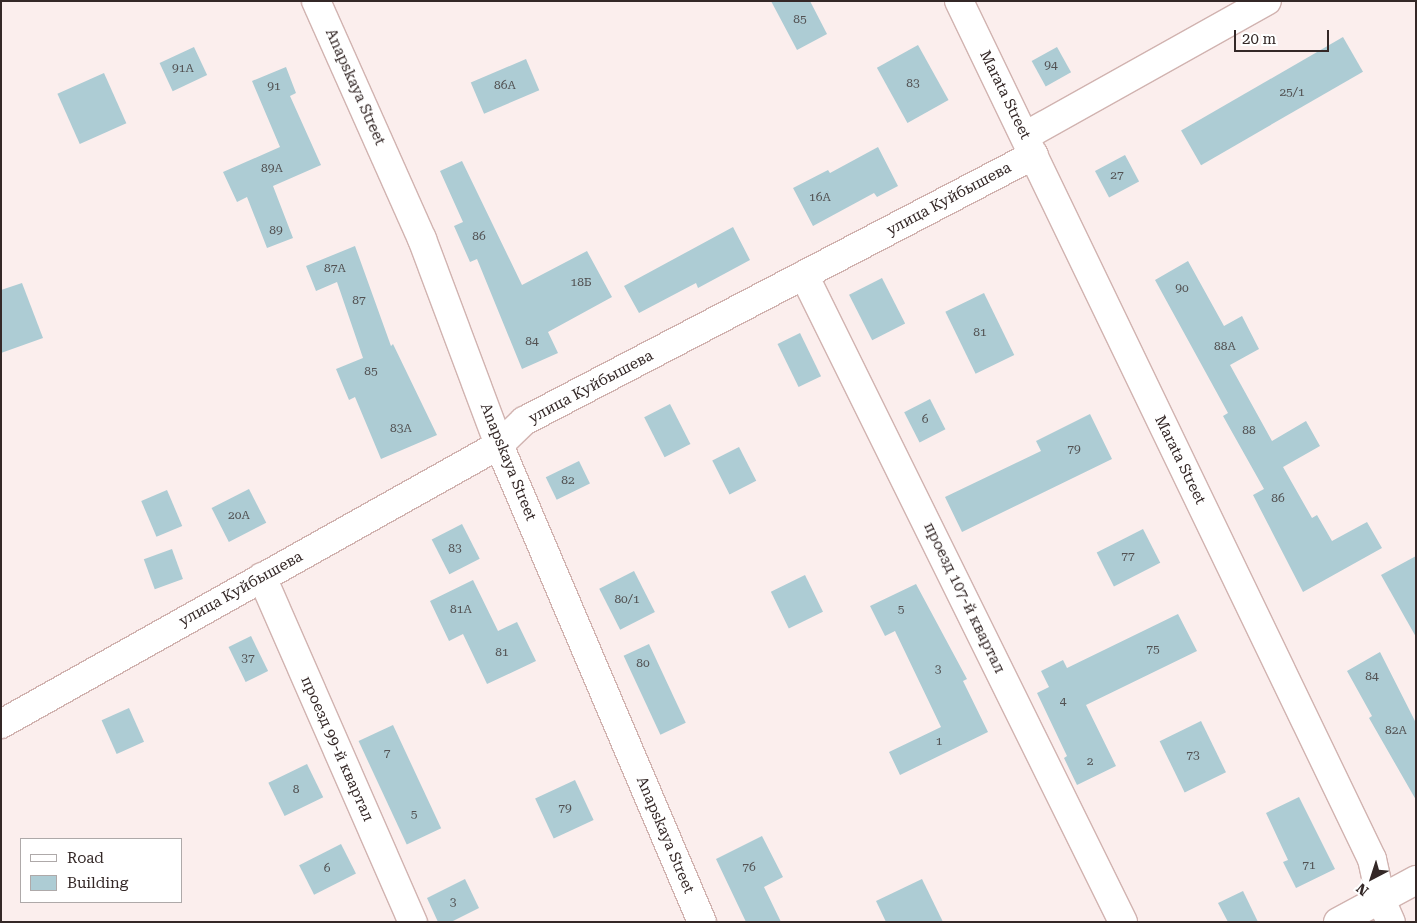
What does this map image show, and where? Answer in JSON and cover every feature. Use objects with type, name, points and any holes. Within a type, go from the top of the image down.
[{"type":"street","name":"Anapskaya Street","points":[[316,1],[422,239],[499,445],[702,922]]},
{"type":"street","name":"Marata Street","points":[[959,1],[1372,859],[1386,911]]},
{"type":"street","name":"улица Куйбышева","points":[[1,724],[499,445],[524,421],[804,275],[1029,145],[1268,1]]},
{"type":"street","name":"проезд 107-й квартал","points":[[804,275],[1123,922]]},
{"type":"street","name":"проезд 99-й квартал","points":[[262,577],[412,922]]},
{"type":"street","points":[[1338,922],[1386,911],[1416,880]]},
{"type":"building","points":[[771,1],[810,1],[827,34],[797,50]]},
{"type":"building","points":[[1343,37],[1363,72],[1201,165],[1181,130]]},
{"type":"building","points":[[918,45],[949,100],[907,123],[877,68]]},
{"type":"building","points":[[194,47],[207,75],[173,91],[160,63]]},
{"type":"building","points":[[1057,47],[1071,72],[1046,86],[1032,61]]},
{"type":"building","points":[[526,59],[539,90],[484,114],[471,82]]},
{"type":"building","points":[[286,67],[296,93],[290,96],[321,165],[273,186],[293,238],[267,248],[247,197],[237,202],[223,172],[280,147],[252,81]]},
{"type":"building","points":[[104,73],[126,123],[80,144],[57,94]]},
{"type":"building","points":[[878,147],[898,186],[877,197],[874,193],[813,226],[793,188],[828,170],[830,173]]},
{"type":"building","points":[[1125,155],[1139,181],[1109,197],[1095,171]]},
{"type":"building","points":[[462,161],[522,285],[587,251],[612,297],[548,332],[558,353],[522,369],[477,259],[470,262],[454,226],[463,222],[440,171]]},
{"type":"building","points":[[733,227],[750,260],[698,288],[696,283],[639,313],[624,286]]},
{"type":"building","points":[[355,246],[391,346],[393,344],[437,435],[381,459],[355,397],[349,400],[336,369],[363,358],[337,282],[316,291],[306,266]]},
{"type":"building","points":[[1188,261],[1224,326],[1242,316],[1259,349],[1230,365],[1272,441],[1306,421],[1320,446],[1283,467],[1312,518],[1317,515],[1332,541],[1367,522],[1382,548],[1303,592],[1253,495],[1264,489],[1223,416],[1228,413],[1155,280]]},
{"type":"building","points":[[882,278],[905,323],[872,340],[849,295]]},
{"type":"building","points":[[22,283],[43,338],[1,353],[1,290]]},
{"type":"building","points":[[984,293],[1014,355],[976,374],[945,312]]},
{"type":"building","points":[[800,333],[821,376],[799,387],[778,344]]},
{"type":"building","points":[[930,399],[945,429],[920,442],[904,412]]},
{"type":"building","points":[[670,404],[690,444],[665,457],[644,417]]},
{"type":"building","points":[[1090,414],[1112,459],[962,532],[945,497],[1041,451],[1036,441]]},
{"type":"building","points":[[739,447],[756,481],[730,494],[712,461]]},
{"type":"building","points":[[579,461],[590,483],[557,500],[546,477]]},
{"type":"building","points":[[249,489],[266,523],[229,542],[212,508]]},
{"type":"building","points":[[167,490],[182,526],[156,537],[141,501]]},
{"type":"building","points":[[462,524],[480,559],[449,574],[432,539]]},
{"type":"building","points":[[1143,529],[1160,563],[1114,586],[1097,553]]},
{"type":"building","points":[[172,549],[183,579],[155,589],[144,559]]},
{"type":"building","points":[[1416,556],[1416,637],[1381,575]]},
{"type":"building","points":[[634,571],[655,612],[620,630],[599,589]]},
{"type":"building","points":[[805,575],[823,612],[789,629],[771,592]]},
{"type":"building","points":[[473,580],[498,631],[517,622],[536,661],[487,684],[463,634],[449,641],[430,601]]},
{"type":"building","points":[[916,584],[967,679],[963,681],[988,732],[900,775],[889,752],[941,727],[895,631],[885,636],[870,606]]},
{"type":"building","points":[[1178,614],[1197,651],[1086,705],[1116,766],[1077,785],[1064,758],[1067,756],[1037,693],[1049,687],[1041,671],[1063,660],[1067,668]]},
{"type":"building","points":[[251,636],[268,671],[246,682],[229,647]]},
{"type":"building","points":[[649,644],[686,723],[660,735],[624,656]]},
{"type":"building","points":[[1380,652],[1416,723],[1416,800],[1369,718],[1372,716],[1347,671]]},
{"type":"building","points":[[129,708],[144,742],[117,754],[102,720]]},
{"type":"building","points":[[1201,721],[1226,772],[1185,792],[1160,741]]},
{"type":"building","points":[[393,725],[441,828],[407,844],[359,741]]},
{"type":"building","points":[[307,764],[323,797],[285,816],[268,783]]},
{"type":"building","points":[[575,780],[594,820],[554,838],[535,799]]},
{"type":"building","points":[[1299,797],[1335,869],[1296,888],[1283,862],[1288,860],[1266,813]]},
{"type":"building","points":[[762,836],[783,877],[764,887],[781,922],[746,922],[716,859]]},
{"type":"building","points":[[341,844],[356,873],[314,895],[299,865]]},
{"type":"building","points":[[465,879],[479,908],[451,922],[438,922],[427,898]]},
{"type":"building","points":[[922,879],[943,922],[886,922],[876,901]]},
{"type":"building","points":[[1243,891],[1258,922],[1228,922],[1218,903]]}]
